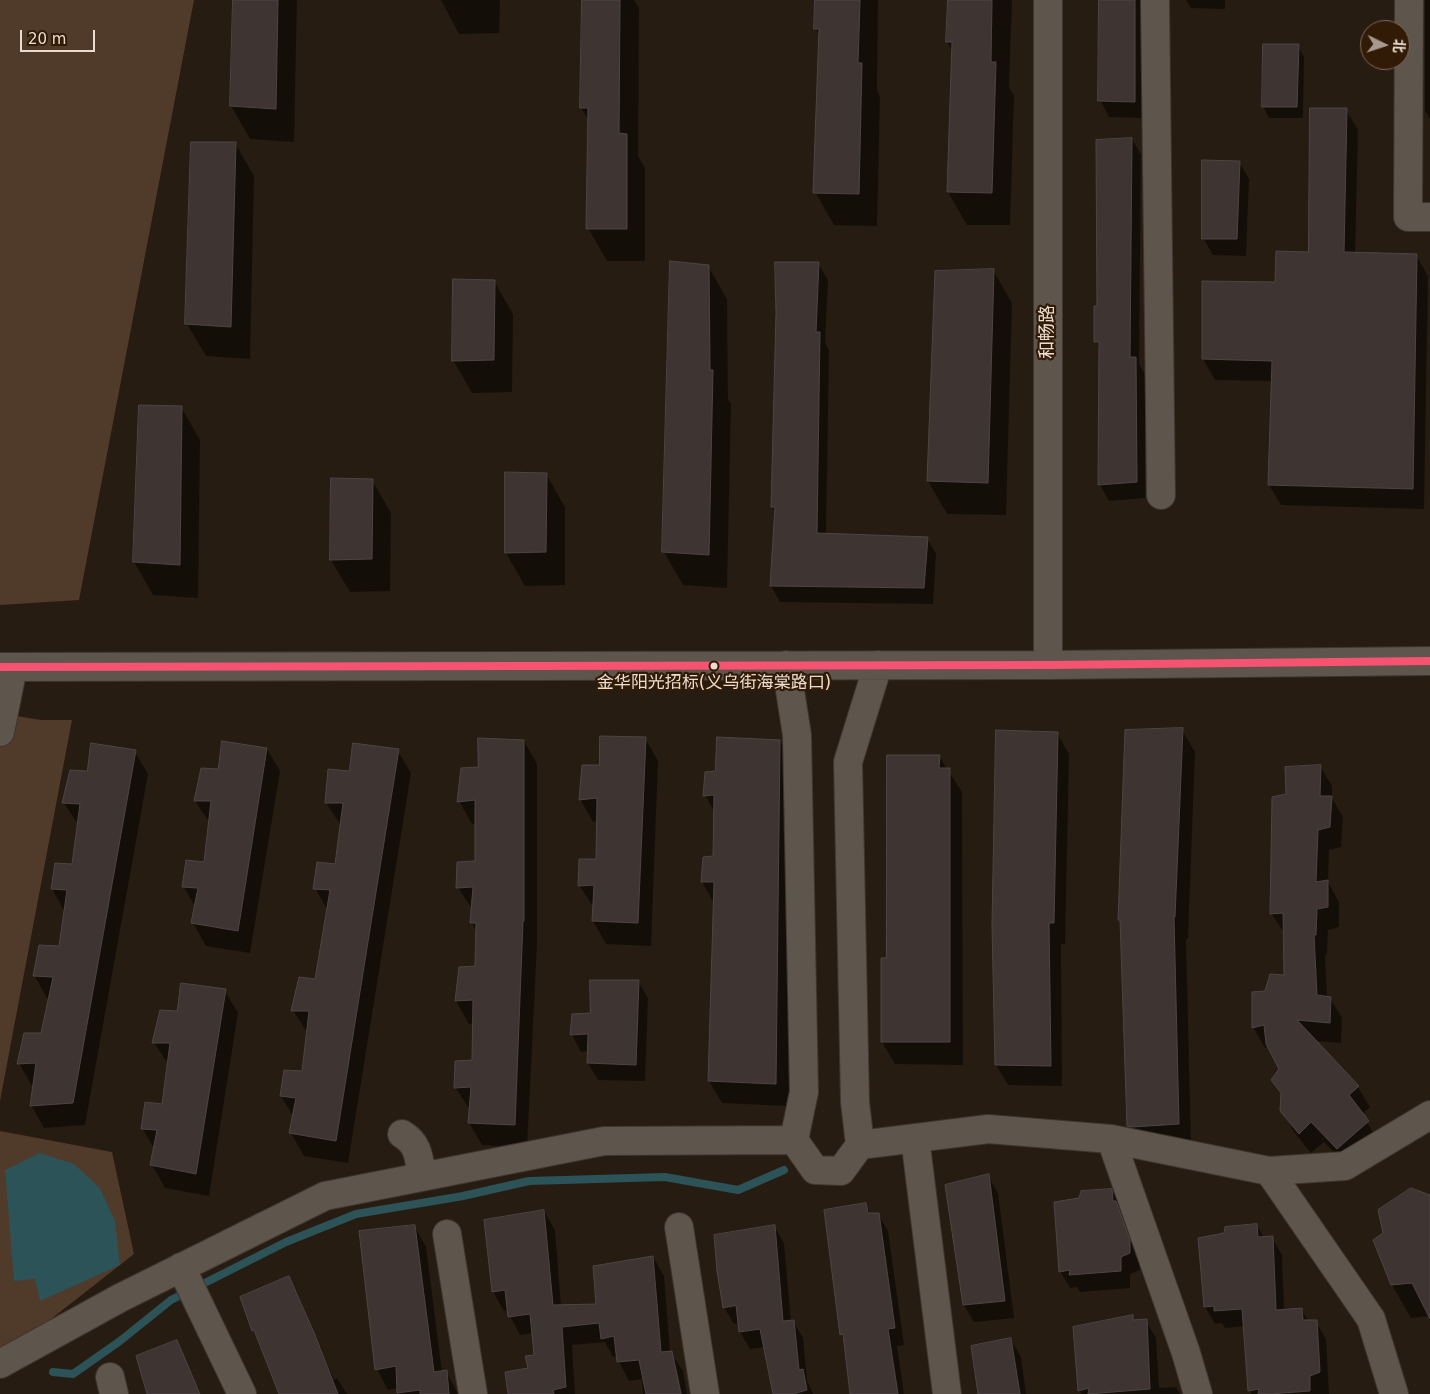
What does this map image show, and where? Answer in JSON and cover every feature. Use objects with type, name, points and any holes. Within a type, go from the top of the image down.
[{"type":"street","name":"和畅路","points":[[1048,0],[1048,665]]},
{"type":"street","points":[[1155,0],[1161,495]]},
{"type":"street","points":[[1409,0],[1408,217],[1430,217]]},
{"type":"street","points":[[0,732],[7,667],[1048,665],[1430,661]]},
{"type":"street","points":[[786,665],[797,735],[804,1092],[794,1140],[815,1170],[841,1171],[860,1145],[855,1102],[848,762],[878,665]]},
{"type":"street","points":[[860,1145],[988,1128],[1111,1139],[1270,1171],[1345,1166],[1430,1115]]},
{"type":"street","points":[[402,1134],[412,1140],[418,1150],[422,1177]]},
{"type":"street","points":[[915,1138],[947,1394]]},
{"type":"street","points":[[1111,1139],[1186,1353],[1198,1394]]},
{"type":"street","points":[[0,1364],[120,1298],[325,1196],[604,1141],[794,1140]]},
{"type":"street","points":[[1270,1171],[1371,1319],[1394,1394]]},
{"type":"street","points":[[678,1227],[705,1394]]},
{"type":"street","points":[[448,1234],[473,1394]]},
{"type":"street","points":[[181,1267],[242,1394]]},
{"type":"shaded area","points":[[0,0],[194,0],[79,600],[0,605]]},
{"type":"shaded area","points":[[4,714],[41,720],[72,720],[0,1101],[0,737]]},
{"type":"shaded area","points":[[0,1131],[112,1152],[134,1254],[0,1359]]},
{"type":"water","points":[[40,1153],[74,1164],[100,1188],[115,1221],[120,1265],[40,1301],[35,1279],[14,1281],[5,1170]]},
{"type":"building","points":[[233,0],[278,0],[276,109],[230,106]]},
{"type":"building","points":[[582,0],[620,0],[619,133],[627,134],[627,229],[586,229],[588,108],[580,108]]},
{"type":"building","points":[[815,0],[860,0],[858,63],[862,63],[859,194],[813,193],[819,29],[814,29]]},
{"type":"building","points":[[948,0],[992,0],[991,62],[996,62],[992,193],[947,192],[952,42],[946,42]]},
{"type":"building","points":[[1099,0],[1135,0],[1135,102],[1098,101]]},
{"type":"building","points":[[1263,44],[1299,44],[1297,107],[1262,107]]},
{"type":"building","points":[[1310,108],[1347,108],[1344,252],[1417,254],[1413,489],[1268,485],[1272,361],[1202,359],[1202,281],[1275,282],[1276,251],[1308,252]]},
{"type":"building","points":[[1132,138],[1130,357],[1136,357],[1137,482],[1098,485],[1099,342],[1094,342],[1094,306],[1097,306],[1096,140]]},
{"type":"building","points":[[191,142],[236,142],[231,327],[185,324]]},
{"type":"building","points":[[1202,160],[1240,161],[1237,239],[1202,239]]},
{"type":"building","points":[[670,261],[709,265],[710,370],[713,370],[709,555],[662,552]]},
{"type":"building","points":[[775,262],[819,262],[816,332],[820,332],[817,533],[928,537],[924,588],[770,586],[775,507],[771,507],[776,313]]},
{"type":"building","points":[[994,269],[988,483],[927,481],[935,271]]},
{"type":"building","points":[[453,279],[495,280],[494,360],[452,361]]},
{"type":"building","points":[[139,405],[182,406],[180,565],[133,562]]},
{"type":"building","points":[[505,472],[547,473],[546,552],[505,553]]},
{"type":"building","points":[[331,478],[373,479],[372,559],[330,560]]},
{"type":"building","points":[[1183,728],[1174,917],[1179,1124],[1132,1127],[1127,1126],[1120,920],[1118,920],[1125,730]]},
{"type":"building","points":[[996,730],[1058,732],[1054,923],[1049,923],[1051,1066],[995,1065],[992,925]]},
{"type":"building","points":[[600,736],[646,737],[638,923],[592,921],[594,885],[578,886],[579,859],[596,859],[597,798],[579,800],[582,765],[599,765]]},
{"type":"building","points":[[717,737],[780,740],[776,1084],[708,1081],[714,882],[701,882],[703,857],[713,856],[714,795],[703,796],[705,772],[715,771]]},
{"type":"building","points":[[478,738],[524,740],[524,921],[515,1125],[468,1123],[471,1087],[454,1088],[455,1061],[472,1060],[473,1000],[455,1001],[459,967],[475,966],[476,923],[470,923],[473,887],[456,888],[457,862],[475,861],[475,800],[457,802],[461,768],[478,767]]},
{"type":"building","points":[[222,741],[267,748],[238,931],[191,923],[198,888],[182,887],[186,860],[204,862],[211,801],[194,801],[201,768],[218,769]]},
{"type":"building","points":[[91,743],[136,750],[73,1103],[30,1106],[36,1063],[17,1064],[24,1033],[41,1033],[53,977],[33,976],[39,945],[59,946],[67,890],[51,889],[55,863],[72,864],[80,804],[62,803],[70,770],[87,771]]},
{"type":"building","points":[[353,743],[399,749],[336,1141],[289,1133],[296,1098],[280,1096],[284,1070],[302,1071],[309,1011],[291,1011],[299,977],[315,979],[330,890],[313,889],[317,862],[335,864],[343,803],[325,803],[328,769],[349,771]]},
{"type":"building","points":[[887,755],[940,755],[939,768],[950,768],[950,1042],[881,1042],[881,958],[886,958]]},
{"type":"building","points":[[1321,765],[1320,796],[1332,796],[1330,827],[1318,830],[1316,882],[1328,880],[1328,907],[1317,909],[1316,935],[1314,935],[1317,995],[1331,997],[1330,1023],[1297,1020],[1359,1086],[1349,1095],[1369,1121],[1337,1149],[1311,1122],[1299,1134],[1280,1111],[1281,1093],[1271,1080],[1279,1069],[1266,1044],[1264,1025],[1252,1028],[1252,992],[1265,991],[1270,974],[1284,975],[1283,913],[1270,914],[1272,797],[1286,794],[1285,767]]},
{"type":"building","points":[[590,980],[639,980],[636,1065],[587,1063],[588,1034],[570,1035],[572,1014],[590,1013]]},
{"type":"building","points":[[181,983],[226,989],[196,1174],[150,1165],[157,1130],[141,1129],[145,1102],[162,1104],[170,1043],[152,1043],[160,1010],[177,1011]]},
{"type":"building","points":[[989,1174],[1005,1301],[963,1305],[945,1185]]},
{"type":"building","points":[[1411,1188],[1430,1195],[1430,1319],[1412,1283],[1391,1285],[1373,1240],[1383,1233],[1378,1210]]},
{"type":"building","points":[[1112,1189],[1113,1201],[1116,1201],[1130,1240],[1130,1253],[1121,1257],[1121,1271],[1069,1275],[1070,1270],[1059,1272],[1054,1202],[1079,1198],[1081,1191]]},
{"type":"building","points":[[866,1203],[868,1213],[879,1213],[895,1328],[888,1329],[898,1394],[850,1394],[843,1334],[840,1335],[824,1210]]},
{"type":"building","points":[[544,1210],[553,1305],[596,1304],[593,1266],[653,1256],[661,1352],[672,1351],[681,1394],[646,1394],[639,1360],[617,1362],[614,1336],[601,1339],[599,1323],[562,1327],[566,1387],[553,1390],[554,1394],[508,1394],[505,1372],[528,1368],[525,1356],[534,1355],[530,1314],[508,1317],[505,1290],[492,1292],[484,1220]]},
{"type":"building","points":[[1257,1224],[1258,1237],[1273,1236],[1276,1310],[1302,1308],[1303,1320],[1317,1320],[1320,1372],[1310,1376],[1310,1391],[1258,1394],[1259,1389],[1248,1391],[1242,1309],[1214,1311],[1214,1306],[1204,1307],[1198,1238],[1224,1233],[1225,1227]]},
{"type":"building","points":[[415,1225],[434,1372],[447,1370],[449,1394],[420,1394],[420,1390],[397,1393],[396,1366],[375,1370],[359,1231]]},
{"type":"building","points":[[775,1225],[783,1321],[794,1320],[799,1370],[803,1369],[807,1390],[793,1394],[773,1394],[760,1329],[739,1332],[736,1305],[723,1308],[717,1271],[714,1235]]},
{"type":"building","points":[[289,1276],[338,1394],[279,1394],[254,1330],[252,1331],[240,1297]]},
{"type":"building","points":[[1133,1315],[1133,1320],[1147,1319],[1150,1389],[1088,1394],[1089,1388],[1078,1391],[1073,1327]]},
{"type":"building","points":[[1011,1338],[1020,1394],[978,1394],[971,1346]]},
{"type":"building","points":[[177,1340],[200,1394],[147,1394],[136,1356]]},
{"type":"waterway","points":[[53,1372],[73,1374],[120,1341],[171,1300],[286,1242],[356,1214],[463,1196],[529,1181],[665,1177],[738,1190],[784,1170]]},
{"type":"transit line","points":[[0,667],[1048,665],[1430,661]]},
{"type":"place","name":"金华阳光招标(义乌街海棠路口)","points":[[714,666]]}]
